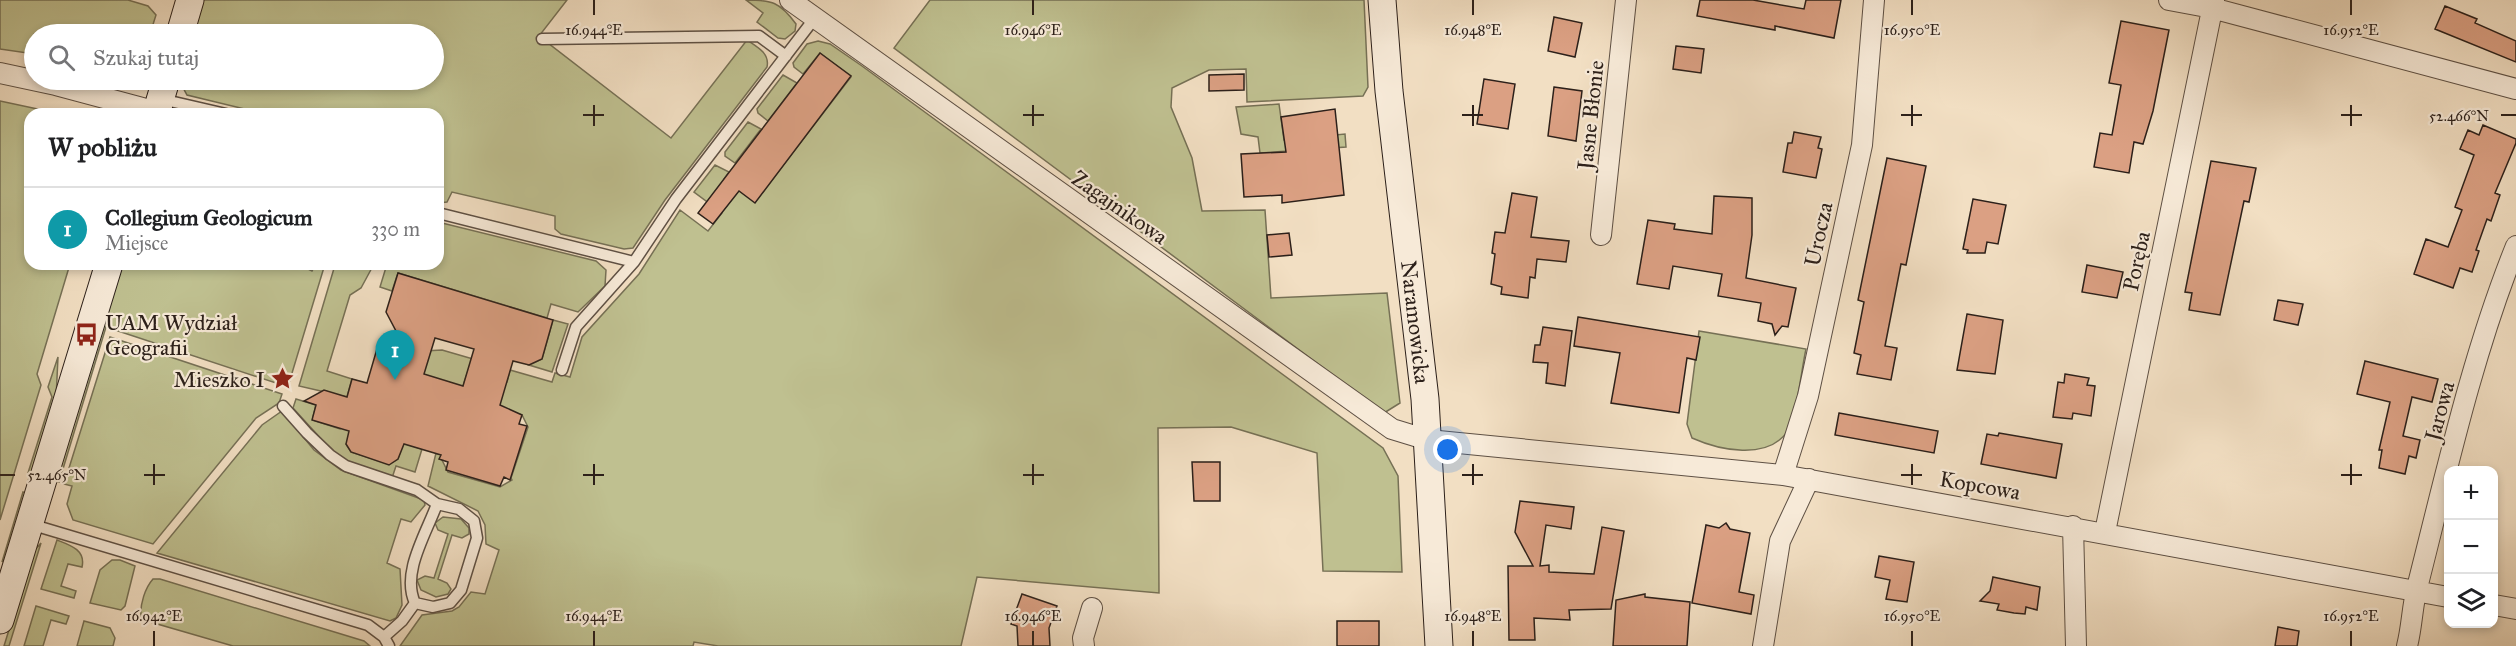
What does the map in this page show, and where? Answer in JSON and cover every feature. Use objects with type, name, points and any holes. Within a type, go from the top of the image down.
[{"type":"street","points":[[183,24],[190,0]]},
{"type":"street","name":"Zagajnikowa","points":[[790,0],[1392,429],[1428,440]]},
{"type":"street","name":"Naramowicka","points":[[1382,0],[1428,440],[1439,646]]},
{"type":"street","name":"Jasne Błonie","points":[[1601,235],[1626,0]]},
{"type":"street","name":"Urocza","points":[[1784,475],[1808,396],[1862,145],[1874,0]]},
{"type":"street","points":[[2169,0],[2213,4],[2516,89]]},
{"type":"street","name":"Poręba","points":[[2105,532],[2213,4]]},
{"type":"street","points":[[0,73],[24,78]]},
{"type":"street","points":[[88,90],[160,101]]},
{"type":"street","name":"Jarowa","points":[[2407,646],[2416,591],[2475,370],[2500,285],[2516,246]]},
{"type":"street","points":[[0,620],[6,581],[30,524],[107,270]]},
{"type":"street","name":"Kopcowa","points":[[1428,440],[1784,475],[2073,526],[2444,596]]},
{"type":"street","points":[[1763,646],[1780,541],[1809,479]]},
{"type":"street","points":[[2073,526],[2076,646]]},
{"type":"street","points":[[2498,606],[2516,609]]},
{"type":"street","points":[[1084,646],[1083,638],[1092,608]]},
{"type":"lane","points":[[562,370],[576,327],[634,262],[676,199],[814,19]]},
{"type":"lane","points":[[542,39],[759,36],[786,56]]},
{"type":"lane","points":[[160,101],[195,108]]},
{"type":"lane","points":[[444,214],[634,262]]},
{"type":"lane","points":[[283,406],[314,440],[346,466],[417,490],[437,504],[459,509],[474,521],[477,538],[461,590],[450,603],[433,607],[416,603]]},
{"type":"lane","points":[[416,603],[410,591],[410,575],[437,504]]},
{"type":"lane","points":[[30,524],[368,625],[386,642],[416,603]]},
{"type":"green space","points":[[0,0],[128,0],[148,6],[156,15],[153,24],[24,24],[24,53],[0,49]]},
{"type":"green space","points":[[201,0],[567,0],[539,36],[671,138],[747,40],[765,54],[767,67],[665,200],[633,248],[624,249],[561,234],[555,229],[555,216],[452,192],[447,202],[444,202],[444,108],[240,108],[187,95],[184,90],[444,90],[444,24],[194,24]]},
{"type":"green space","points":[[746,0],[769,2],[780,7],[796,24],[795,31],[785,39],[778,38],[757,22],[763,13]]},
{"type":"green space","points":[[930,0],[1364,0],[1368,87],[1363,96],[1247,102],[1246,69],[1209,70],[1172,88],[1171,107],[1192,158],[1202,211],[1265,210],[1271,298],[1387,293],[1400,403],[1384,413],[894,48]]},
{"type":"green space","points":[[818,41],[830,44],[862,66],[1383,448],[1398,476],[1402,572],[1323,571],[1317,453],[1231,427],[1158,428],[1159,593],[977,577],[961,646],[718,646],[694,642],[693,646],[400,646],[422,615],[452,611],[459,607],[471,592],[485,594],[499,550],[486,544],[485,525],[478,511],[428,486],[436,453],[442,455],[448,472],[500,487],[512,480],[528,427],[522,415],[470,400],[507,382],[510,370],[552,382],[555,373],[570,377],[582,337],[639,274],[680,210],[708,231],[722,213],[694,192],[715,165],[729,172],[724,179],[755,202],[851,77],[820,53],[803,74],[794,67],[793,63],[807,44]]},
{"type":"green space","points":[[783,75],[797,83],[768,121],[758,113],[757,109]]},
{"type":"green space","points":[[0,101],[33,108],[24,108],[24,270],[68,270],[37,374],[41,385],[0,520]]},
{"type":"green space","points":[[1279,104],[1284,140],[1345,134],[1346,147],[1260,153],[1258,137],[1241,134],[1236,107]]},
{"type":"green space","points":[[748,122],[761,129],[735,163],[725,156],[725,152]]},
{"type":"green space","points":[[444,223],[596,261],[606,270],[605,286],[578,312],[551,304],[547,318],[398,273],[392,291],[380,287],[385,270],[444,270]]},
{"type":"green space","points":[[119,270],[323,270],[289,383],[285,386],[106,327],[59,482],[55,481]]},
{"type":"green space","points":[[334,270],[371,270],[361,288],[350,295],[327,371],[352,379],[347,397],[299,386]]},
{"type":"green space","points":[[553,320],[568,324],[552,372],[529,365],[542,359]]},
{"type":"green space","points":[[1699,331],[1806,349],[1794,416],[1788,431],[1779,440],[1756,450],[1742,450],[1715,446],[1692,438],[1687,424]]},
{"type":"green space","points":[[110,337],[282,394],[279,403],[256,418],[153,544],[73,520],[67,504],[72,486],[64,484]]},
{"type":"green space","points":[[442,350],[480,361],[469,368],[463,386],[416,397],[424,351]]},
{"type":"green space","points":[[58,357],[56,399],[33,474],[28,473],[52,397],[48,387]]},
{"type":"green space","points":[[296,399],[316,405],[313,417],[315,421],[340,429],[357,417],[349,442],[346,444],[351,452],[389,464],[398,459],[403,443],[422,449],[415,472],[396,466],[392,478],[345,461],[333,452],[293,408]]},
{"type":"green space","points":[[282,411],[314,450],[341,470],[424,500],[425,505],[411,522],[401,519],[387,563],[400,569],[402,605],[396,618],[390,621],[157,553],[262,425]]},
{"type":"green space","points":[[23,492],[27,493],[6,558],[2,562]]},
{"type":"green space","points":[[443,517],[461,519],[469,528],[469,534],[462,538],[452,535],[438,579],[447,583],[451,589],[448,594],[436,597],[421,590],[417,580],[425,576],[434,578],[448,534],[438,530],[435,523]]},
{"type":"green space","points":[[57,540],[76,549],[82,556],[82,567],[68,564],[61,586],[76,591],[74,598],[41,589]]},
{"type":"green space","points":[[41,543],[9,646],[4,646],[33,552]]},
{"type":"green space","points":[[112,560],[120,560],[135,566],[125,606],[121,610],[90,603],[100,570]]},
{"type":"green space","points":[[153,579],[160,579],[364,641],[370,646],[233,646],[147,621],[141,616],[141,606],[145,591]]},
{"type":"green space","points":[[36,606],[69,616],[66,624],[51,620],[43,646],[24,646]]},
{"type":"green space","points":[[84,621],[110,628],[115,638],[113,646],[77,646]]},
{"type":"building","points":[[1700,0],[1753,0],[1804,9],[1806,0],[1841,0],[1834,38],[1775,26],[1775,30],[1697,16]]},
{"type":"building","points":[[2445,6],[2477,19],[2475,23],[2516,41],[2516,62],[2435,29]]},
{"type":"building","points":[[1554,17],[1582,23],[1575,57],[1548,51]]},
{"type":"building","points":[[2121,21],[2169,30],[2153,111],[2143,144],[2134,142],[2129,173],[2094,167],[2100,133],[2112,135],[2121,85],[2109,83]]},
{"type":"building","points":[[1676,46],[1704,49],[1701,73],[1673,69]]},
{"type":"building","points":[[820,53],[851,76],[755,203],[739,191],[713,224],[698,213]]},
{"type":"building","points":[[1244,74],[1244,90],[1209,91],[1209,75]]},
{"type":"building","points":[[1484,79],[1515,84],[1508,129],[1477,124]]},
{"type":"building","points":[[1554,87],[1582,91],[1576,141],[1548,136]]},
{"type":"building","points":[[1335,109],[1344,195],[1282,203],[1282,195],[1244,197],[1241,154],[1286,152],[1281,117]]},
{"type":"building","points":[[2483,125],[2516,139],[2516,143],[2495,193],[2500,195],[2491,221],[2487,219],[2476,250],[2479,251],[2472,272],[2460,268],[2453,288],[2414,274],[2426,239],[2448,247],[2462,210],[2455,207],[2474,155],[2460,149],[2468,130],[2479,135]]},
{"type":"building","points":[[1794,132],[1821,137],[1818,148],[1822,149],[1816,178],[1783,172],[1788,143],[1792,143]]},
{"type":"building","points":[[1887,158],[1926,166],[1906,265],[1901,264],[1885,346],[1897,348],[1891,380],[1857,374],[1861,355],[1854,353],[1864,302],[1858,300]]},
{"type":"building","points":[[2211,161],[2256,168],[2249,202],[2244,201],[2220,315],[2189,310],[2192,293],[2185,292]]},
{"type":"building","points":[[1512,193],[1537,197],[1531,237],[1569,241],[1566,262],[1537,259],[1535,278],[1530,277],[1528,298],[1501,294],[1502,287],[1491,284],[1495,232],[1505,233]]},
{"type":"building","points":[[1714,196],[1752,198],[1752,235],[1746,278],[1796,288],[1788,327],[1782,326],[1775,335],[1772,324],[1758,321],[1761,303],[1718,296],[1722,274],[1673,266],[1669,289],[1637,284],[1648,220],[1675,224],[1674,229],[1712,234]]},
{"type":"building","points":[[1973,199],[2006,205],[1998,244],[1987,242],[1985,253],[1967,253],[1968,250],[1963,249]]},
{"type":"building","points":[[1289,233],[1292,255],[1269,257],[1267,235]]},
{"type":"building","points":[[2087,265],[2123,272],[2117,298],[2082,292]]},
{"type":"building","points":[[398,273],[553,320],[542,359],[529,365],[513,361],[500,405],[522,415],[519,424],[527,426],[510,480],[504,477],[500,486],[446,470],[448,462],[439,459],[441,455],[404,444],[398,459],[389,465],[351,452],[346,444],[349,431],[312,420],[316,405],[304,401],[324,390],[347,397],[352,379],[367,383],[379,342],[397,333],[386,312]],"holes":[[[435,338],[474,349],[463,386],[424,374]]]},
{"type":"building","points":[[2278,300],[2303,304],[2298,325],[2274,320]]},
{"type":"building","points":[[1967,314],[2003,320],[1995,374],[1957,370]]},
{"type":"building","points":[[1578,317],[1700,337],[1696,360],[1687,358],[1679,413],[1611,403],[1620,353],[1574,346]]},
{"type":"building","points":[[1543,327],[1572,331],[1565,386],[1546,383],[1548,363],[1533,362],[1535,345],[1540,345]]},
{"type":"building","points":[[2365,361],[2438,379],[2432,402],[2412,397],[2403,436],[2420,440],[2416,458],[2409,456],[2405,474],[2379,468],[2382,450],[2379,450],[2390,402],[2357,394]]},
{"type":"building","points":[[2065,374],[2089,378],[2087,385],[2095,386],[2091,416],[2073,413],[2072,419],[2053,417],[2058,382],[2064,383]]},
{"type":"building","points":[[1839,413],[1938,431],[1934,453],[1835,435]]},
{"type":"building","points":[[1999,433],[2062,444],[2056,478],[1981,464],[1987,434],[1998,436]]},
{"type":"building","points":[[1192,462],[1220,462],[1220,501],[1194,501]]},
{"type":"building","points":[[1520,501],[1574,507],[1571,529],[1546,525],[1540,566],[1549,565],[1549,572],[1594,574],[1602,527],[1624,531],[1611,609],[1569,610],[1570,620],[1534,618],[1535,640],[1509,640],[1508,566],[1533,566],[1515,532]]},
{"type":"building","points":[[1726,523],[1730,529],[1750,533],[1739,592],[1754,595],[1751,614],[1692,603],[1706,525],[1719,528]]},
{"type":"building","points":[[1879,556],[1914,562],[1907,602],[1886,599],[1890,580],[1875,577]]},
{"type":"building","points":[[1993,577],[2040,587],[2037,610],[2026,607],[2025,614],[2014,613],[1997,610],[1999,604],[1980,601],[1990,591]]},
{"type":"building","points":[[1022,594],[1057,606],[1049,628],[1050,646],[1018,646],[1017,626],[1011,624]]},
{"type":"building","points":[[1645,594],[1645,597],[1690,602],[1687,646],[1613,646],[1616,600]]},
{"type":"building","points":[[1337,621],[1379,621],[1379,646],[1337,646]]},
{"type":"building","points":[[2278,627],[2299,631],[2297,646],[2275,646]]},
{"type":"place","name":"UAM Wydział Geografii","points":[[87,335]]},
{"type":"place","name":"Mieszko I","points":[[283,379]]},
{"type":"place","name":"Collegium Geologicum","points":[[395,380]]}]
